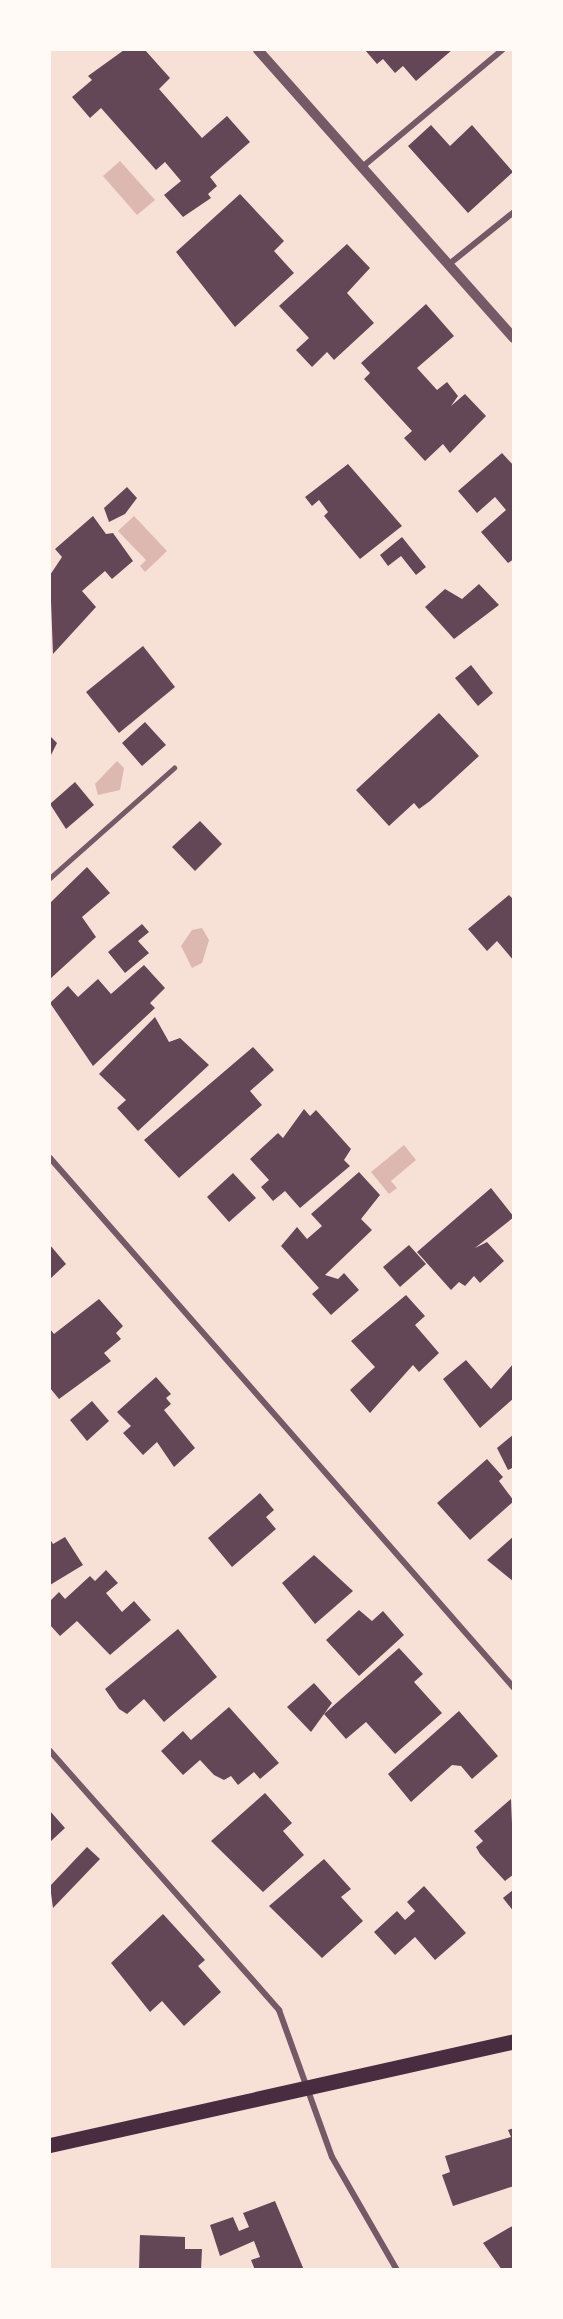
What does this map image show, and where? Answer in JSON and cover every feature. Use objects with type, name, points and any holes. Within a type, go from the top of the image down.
[{"type":"main road","points":[[50,2145],[513,2041]]},
{"type":"street","points":[[258,50],[513,338]]},
{"type":"street","points":[[361,168],[502,50]]},
{"type":"street","points":[[448,265],[513,212]]},
{"type":"street","points":[[50,1158],[513,1688]]},
{"type":"street","points":[[50,1751],[279,2010],[333,2157],[397,2270]]},
{"type":"lane","points":[[50,878],[174,768]]},
{"type":"shaded area","points":[[120,161],[155,200],[137,215],[103,176]]},
{"type":"shaded area","points":[[134,516],[167,551],[145,572],[140,566],[146,560],[118,531]]},
{"type":"shaded area","points":[[117,761],[124,768],[120,790],[98,795],[95,784]]},
{"type":"shaded area","points":[[202,928],[209,940],[202,963],[192,968],[181,946],[192,930]]},
{"type":"shaded area","points":[[404,1145],[416,1160],[391,1181],[397,1188],[389,1194],[371,1172]]},
{"type":"building","points":[[124,50],[145,50],[170,78],[159,89],[202,138],[227,116],[250,142],[210,177],[217,186],[208,194],[211,198],[183,217],[164,195],[181,181],[165,162],[156,170],[101,108],[90,118],[72,97],[92,80],[88,76]]},
{"type":"building","points":[[365,50],[452,50],[416,81],[403,66],[395,73],[383,59],[377,64]]},
{"type":"building","points":[[431,125],[450,146],[472,125],[513,172],[468,213],[408,146]]},
{"type":"building","points":[[240,194],[284,241],[274,251],[294,273],[235,327],[176,252]]},
{"type":"building","points":[[347,244],[370,268],[347,293],[374,323],[334,360],[327,352],[312,367],[296,350],[309,338],[279,306]]},
{"type":"building","points":[[426,304],[454,336],[417,368],[437,390],[447,382],[458,396],[451,406],[465,394],[486,416],[450,453],[443,444],[425,461],[404,438],[412,431],[364,379],[370,373],[361,363]]},
{"type":"building","points":[[502,453],[514,466],[514,559],[508,563],[481,532],[506,510],[495,497],[477,513],[458,491]]},
{"type":"building","points":[[348,464],[402,526],[360,559],[324,516],[328,512],[319,500],[312,506],[305,497]]},
{"type":"building","points":[[127,487],[137,498],[125,514],[109,522],[104,508]]},
{"type":"building","points":[[93,516],[106,534],[113,533],[133,561],[112,579],[105,571],[82,591],[96,607],[53,654],[50,575],[62,557],[55,549]]},
{"type":"building","points":[[402,537],[426,567],[416,575],[401,556],[388,566],[380,555]]},
{"type":"building","points":[[479,584],[499,605],[454,639],[425,607],[445,589],[462,599]]},
{"type":"building","points":[[143,646],[175,687],[119,733],[86,692]]},
{"type":"building","points":[[471,665],[493,693],[478,706],[455,678]]},
{"type":"building","points":[[439,713],[479,756],[430,801],[419,809],[414,803],[389,826],[356,790]]},
{"type":"building","points":[[145,722],[166,745],[142,766],[122,743]]},
{"type":"building","points":[[50,736],[57,743],[50,757]]},
{"type":"building","points":[[75,782],[94,805],[66,829],[50,804]]},
{"type":"building","points":[[200,821],[222,844],[195,871],[172,847]]},
{"type":"building","points":[[87,867],[110,893],[82,917],[96,937],[50,979],[50,903]]},
{"type":"building","points":[[509,895],[514,900],[514,961],[497,941],[487,951],[468,929]]},
{"type":"building","points":[[142,924],[149,932],[138,941],[149,953],[125,973],[108,952]]},
{"type":"building","points":[[144,965],[165,988],[150,1003],[155,1008],[93,1066],[50,1003],[68,986],[78,997],[98,979],[111,994]]},
{"type":"building","points":[[155,1017],[169,1042],[180,1038],[209,1065],[138,1131],[117,1108],[126,1100],[99,1074]]},
{"type":"building","points":[[253,1047],[274,1070],[250,1091],[262,1105],[179,1178],[144,1140]]},
{"type":"building","points":[[304,1109],[310,1116],[316,1110],[351,1149],[344,1160],[350,1166],[300,1208],[285,1191],[273,1201],[261,1187],[269,1180],[250,1159],[278,1133],[283,1138]]},
{"type":"building","points":[[359,1172],[380,1195],[361,1219],[372,1230],[325,1275],[338,1279],[344,1273],[359,1290],[331,1315],[312,1294],[319,1288],[281,1246],[297,1227],[307,1239],[322,1226],[311,1214]]},
{"type":"building","points":[[233,1173],[256,1198],[229,1222],[207,1197]]},
{"type":"building","points":[[491,1188],[514,1217],[475,1248],[487,1242],[504,1261],[480,1283],[474,1276],[465,1286],[459,1282],[451,1290],[417,1252]]},
{"type":"building","points":[[50,1245],[66,1264],[50,1279]]},
{"type":"building","points":[[409,1245],[426,1264],[400,1287],[383,1267]]},
{"type":"building","points":[[406,1295],[425,1316],[415,1325],[439,1353],[419,1372],[413,1365],[370,1413],[350,1390],[375,1367],[351,1341]]},
{"type":"building","points":[[99,1299],[123,1326],[116,1333],[121,1339],[104,1353],[111,1361],[59,1399],[50,1388],[50,1329],[54,1334]]},
{"type":"building","points":[[466,1360],[491,1389],[514,1363],[514,1398],[480,1428],[443,1379]]},
{"type":"building","points":[[156,1377],[171,1394],[166,1398],[171,1404],[164,1410],[195,1448],[174,1467],[157,1442],[143,1455],[123,1433],[131,1426],[117,1412]]},
{"type":"building","points":[[92,1401],[109,1421],[87,1441],[70,1420]]},
{"type":"building","points":[[514,1434],[514,1467],[508,1470],[497,1448]]},
{"type":"building","points":[[487,1459],[503,1477],[499,1481],[514,1501],[470,1540],[437,1503]]},
{"type":"building","points":[[260,1493],[274,1510],[266,1517],[276,1529],[232,1567],[208,1538]]},
{"type":"building","points":[[514,1536],[514,1582],[487,1560]]},
{"type":"building","points":[[65,1537],[83,1565],[50,1585],[50,1539],[53,1544]]},
{"type":"building","points":[[314,1555],[353,1591],[315,1624],[282,1583]]},
{"type":"building","points":[[106,1570],[118,1583],[106,1593],[122,1612],[134,1601],[151,1620],[110,1655],[77,1621],[60,1636],[50,1625],[50,1601],[59,1592],[65,1599],[90,1576],[95,1581]]},
{"type":"building","points":[[359,1610],[372,1621],[383,1611],[404,1635],[359,1676],[326,1640]]},
{"type":"building","points":[[178,1629],[217,1677],[164,1722],[144,1699],[127,1714],[119,1709],[105,1689]]},
{"type":"building","points":[[399,1648],[423,1674],[414,1682],[442,1713],[395,1754],[366,1722],[346,1739],[324,1714]]},
{"type":"building","points":[[314,1683],[332,1703],[311,1732],[287,1707]]},
{"type":"building","points":[[229,1707],[279,1763],[260,1779],[254,1772],[238,1785],[231,1776],[224,1780],[214,1775],[200,1760],[183,1775],[161,1751],[183,1731],[191,1740]]},
{"type":"building","points":[[459,1711],[498,1756],[472,1779],[461,1766],[452,1765],[411,1802],[388,1774]]},
{"type":"building","points":[[265,1793],[292,1823],[283,1831],[304,1855],[263,1892],[211,1841]]},
{"type":"building","points":[[511,1799],[514,1874],[505,1881],[480,1854],[476,1847],[483,1841],[474,1831]]},
{"type":"building","points":[[50,1811],[65,1828],[50,1842]]},
{"type":"building","points":[[87,1847],[100,1859],[53,1908],[50,1886]]},
{"type":"building","points":[[324,1859],[351,1889],[341,1897],[363,1921],[322,1958],[269,1906]]},
{"type":"building","points":[[424,1886],[466,1933],[435,1960],[415,1937],[395,1955],[374,1932],[397,1911],[405,1920],[415,1911],[407,1902]]},
{"type":"building","points":[[514,1889],[514,1912],[503,1898]]},
{"type":"building","points":[[163,1914],[205,1960],[198,1966],[221,1992],[184,2026],[162,2001],[150,2012],[111,1963]]},
{"type":"building","points":[[514,2128],[514,2186],[453,2206],[442,2175],[450,2172],[445,2156],[511,2137],[508,2130]]},
{"type":"building","points":[[275,2201],[304,2270],[255,2270],[251,2260],[260,2257],[254,2241],[220,2256],[210,2225],[233,2217],[239,2231],[249,2227],[243,2213]]},
{"type":"building","points":[[514,2225],[514,2270],[502,2270],[483,2243]]},
{"type":"building","points":[[140,2235],[185,2237],[185,2249],[202,2249],[201,2270],[139,2270]]}]
